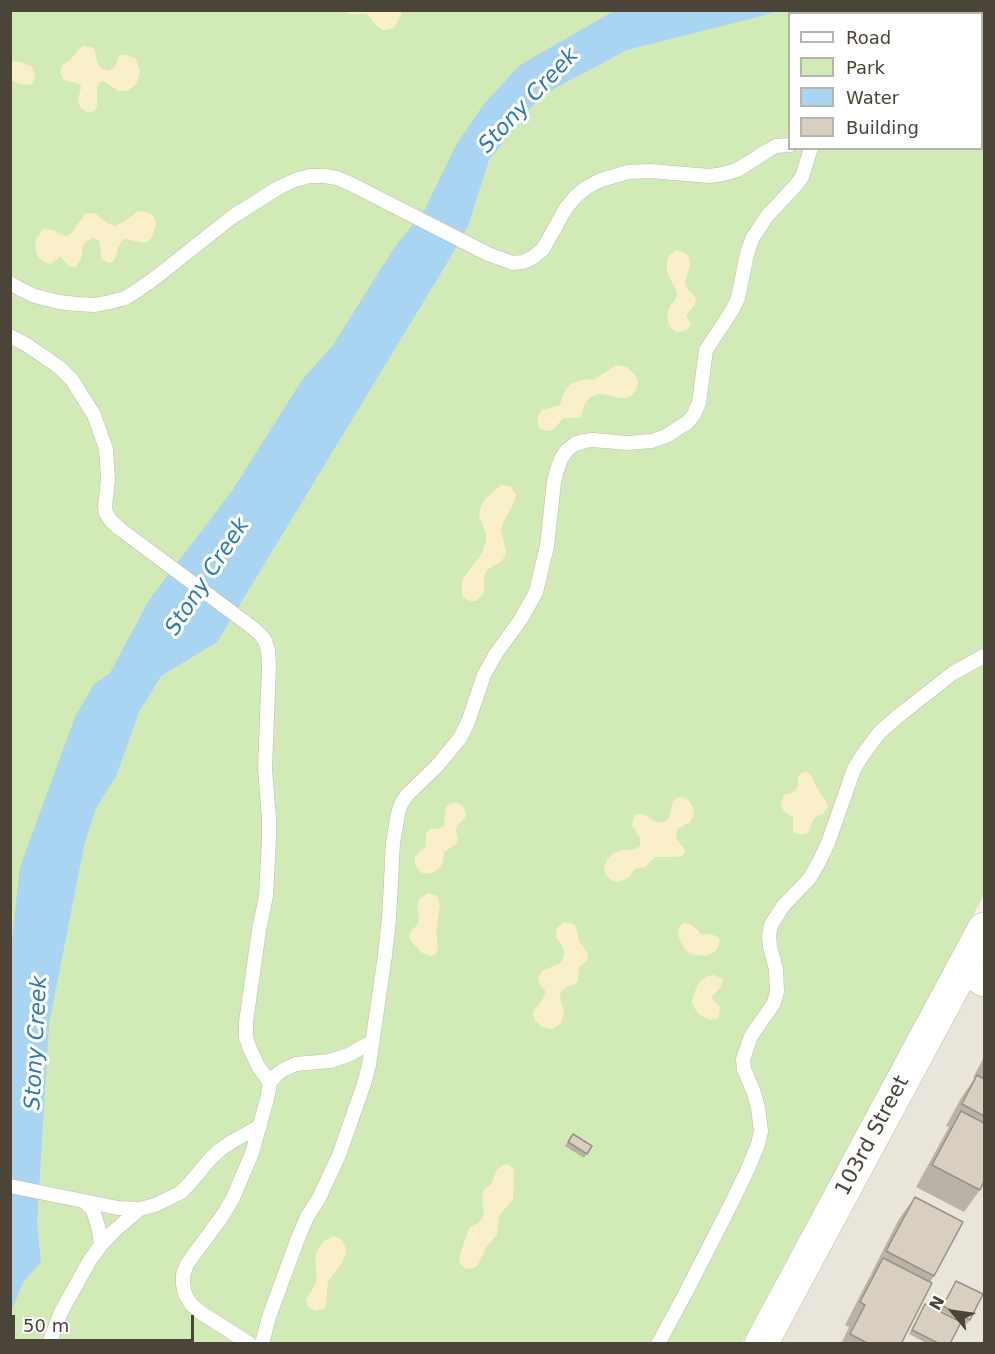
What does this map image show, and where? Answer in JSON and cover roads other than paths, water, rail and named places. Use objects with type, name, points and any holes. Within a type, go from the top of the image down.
[{"type":"street","name":"103rd Street","points":[[761,1344],[973,977],[984,929]]},
{"type":"lane","points":[[10,283],[35,296],[59,302],[95,305],[125,298],[232,217],[278,188],[310,176],[337,178],[367,191],[488,254],[513,263],[523,262],[543,249],[566,208],[575,197],[587,187],[608,177],[628,172],[650,171],[710,176],[723,174],[737,170],[776,146],[788,146]]},
{"type":"lane","points":[[262,1344],[269,1317],[298,1238],[331,1172],[369,1065],[386,955],[393,843],[401,804],[460,738],[484,675],[536,592],[548,546],[555,476],[561,459],[567,450],[584,441],[627,443],[652,441],[666,436],[687,422],[694,414],[699,403],[706,350],[733,309],[738,297],[752,238],[767,216],[802,177],[809,150]]},
{"type":"lane","points":[[10,336],[47,358],[72,380],[84,396],[94,415],[106,449],[108,479],[105,498],[106,513],[120,529],[261,634],[265,641],[268,650],[265,769],[269,839],[266,896],[259,930],[246,1022],[246,1037],[258,1066],[270,1083]]},
{"type":"lane","points":[[658,1344],[729,1208],[758,1144],[760,1131],[758,1108],[744,1069],[743,1059],[751,1036],[774,1004],[777,992],[776,969],[769,936],[771,926],[783,906],[809,879],[819,862],[854,769],[879,733],[954,673],[984,656]]},
{"type":"lane","points":[[250,1344],[191,1304],[185,1294],[183,1284],[187,1264],[233,1198],[252,1153],[270,1083],[275,1076],[296,1064],[330,1061],[348,1055],[372,1042]]},
{"type":"lane","points":[[10,1186],[118,1208],[141,1209],[155,1206],[180,1193],[221,1149],[260,1126]]},
{"type":"lane","points":[[85,1202],[93,1210],[99,1230],[100,1245]]},
{"type":"lane","points":[[49,1344],[61,1312],[100,1245],[124,1221],[141,1209]]},
{"type":"water","name":"Stony Creek","points":[[614,11],[778,11],[627,50],[555,88],[532,106],[489,160],[468,226],[450,258],[217,642],[161,676],[139,712],[116,776],[96,808],[84,846],[49,1024],[37,1223],[41,1262],[23,1282],[11,1312],[11,949],[20,867],[75,717],[94,684],[110,673],[149,600],[232,491],[302,380],[333,345],[394,248],[425,209],[456,145],[484,104],[520,65]]}]
